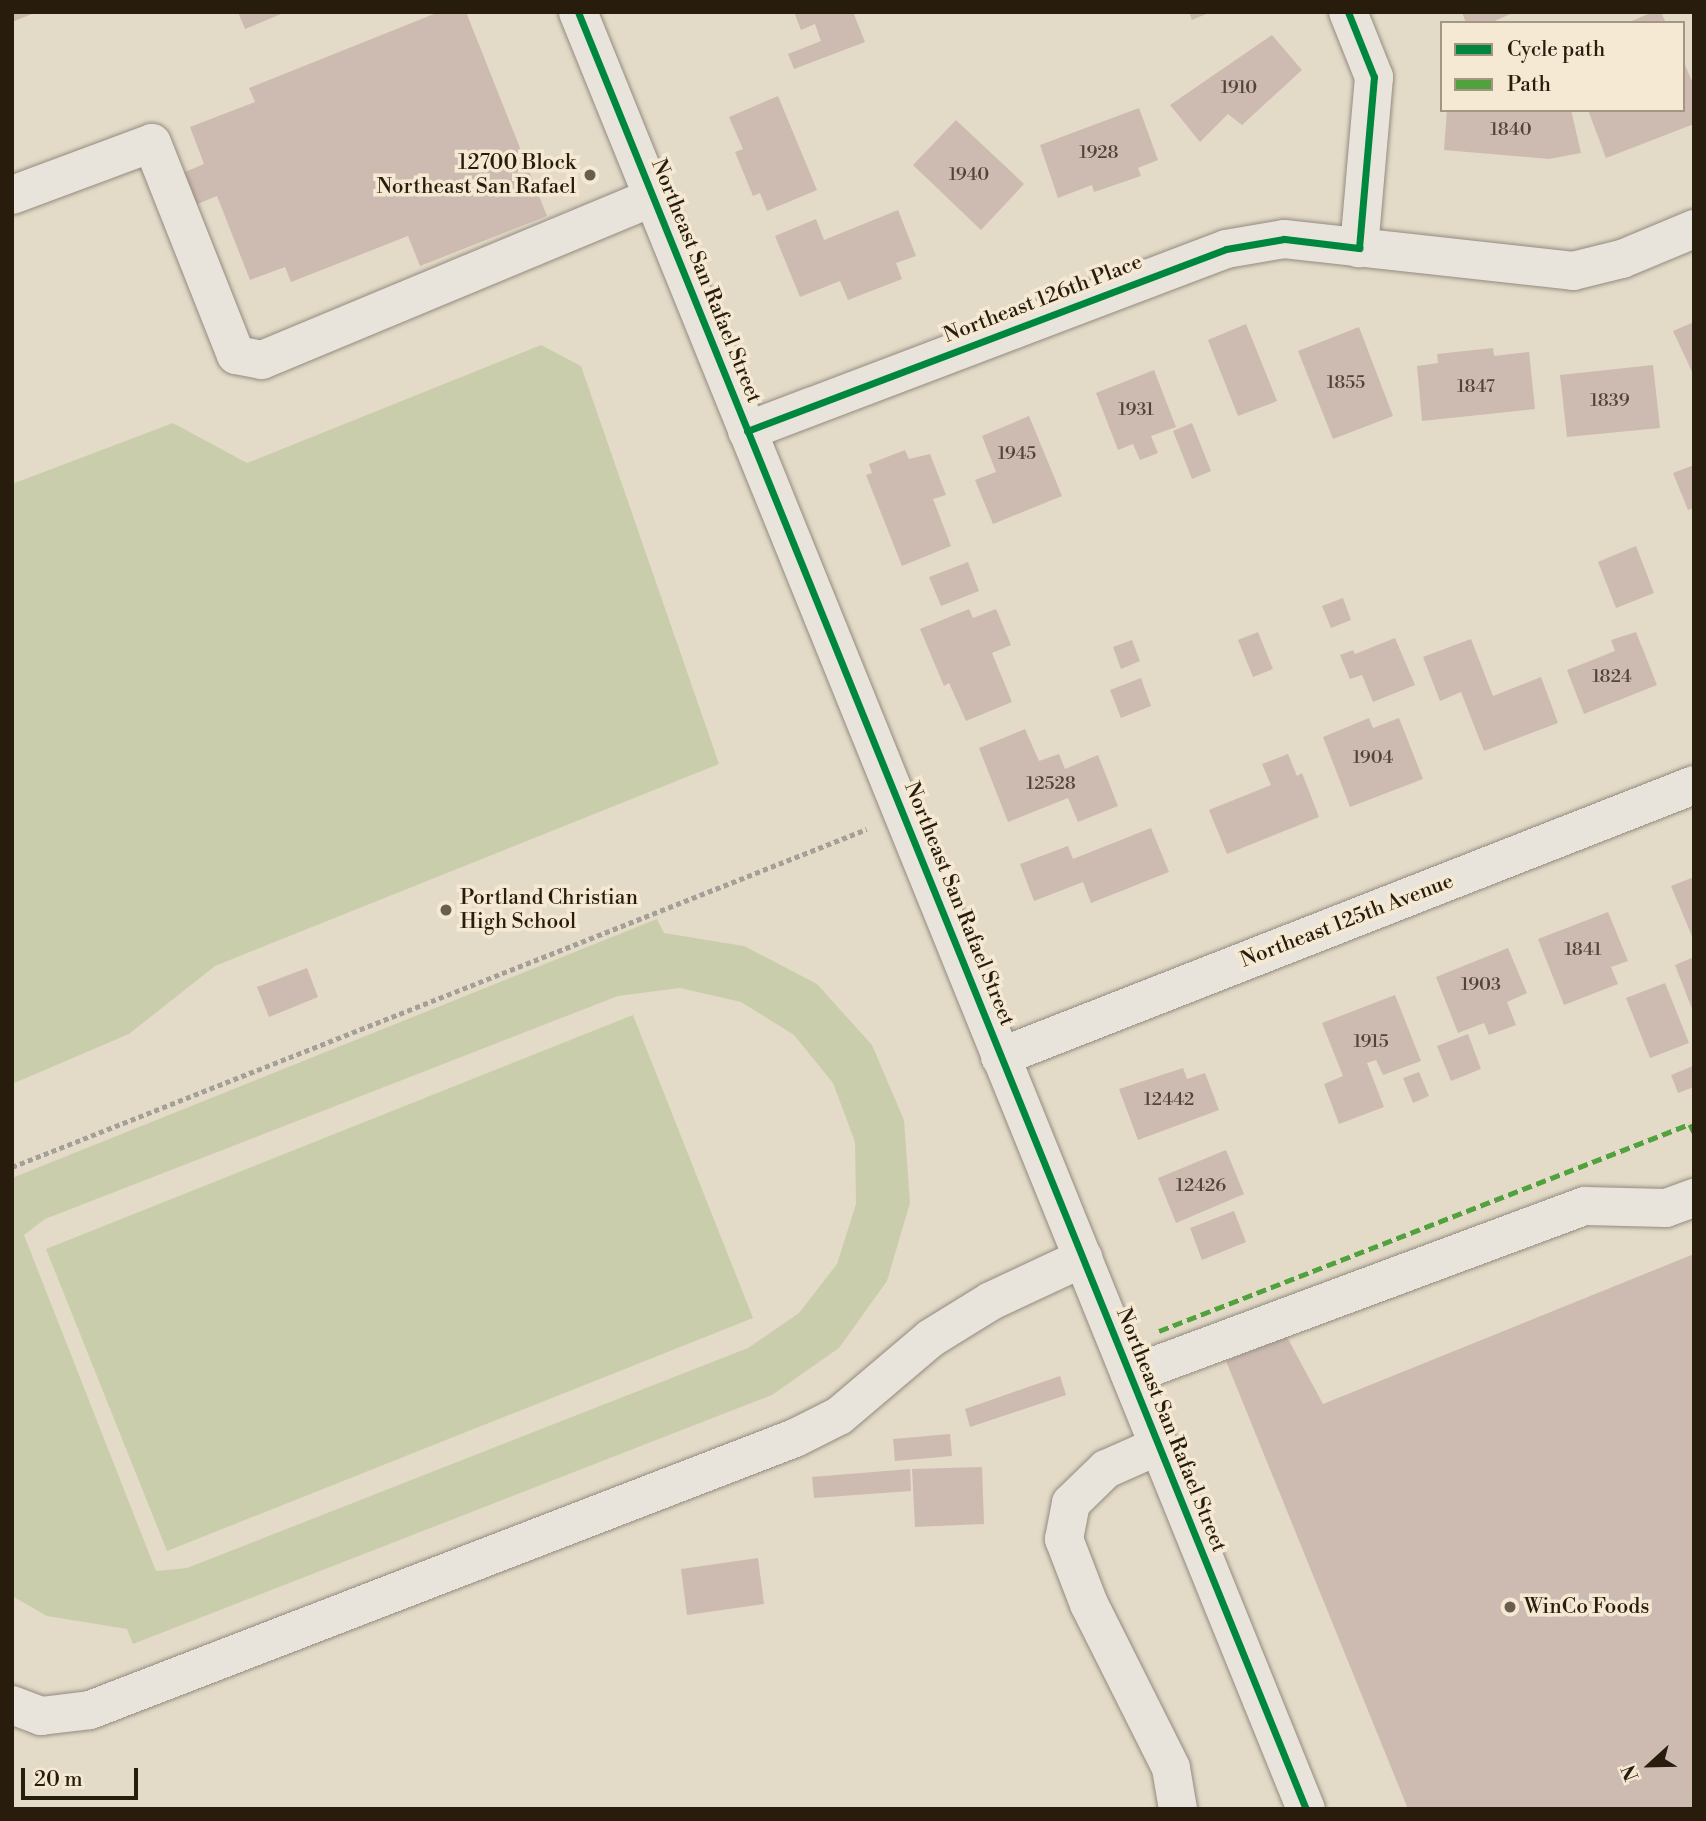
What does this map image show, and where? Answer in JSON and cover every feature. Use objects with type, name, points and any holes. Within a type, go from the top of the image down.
[{"type":"street","name":"Northeast San Rafael Street","points":[[578,12],[1306,1809]]},
{"type":"street","points":[[1348,12],[1374,77],[1359,248]]},
{"type":"street","points":[[12,195],[152,143],[236,355],[262,360],[653,197]]},
{"type":"street","name":"Northeast 126th Place","points":[[747,431],[1226,249],[1284,239],[1573,271],[1622,259],[1694,229]]},
{"type":"street","name":"Northeast 125th Avenue","points":[[1000,1057],[1694,785]]},
{"type":"street","points":[[1130,1375],[1585,1206],[1666,1208],[1694,1198]]},
{"type":"street","points":[[12,1705],[41,1716],[90,1710],[795,1438],[839,1416],[931,1338],[971,1313],[1083,1258]]},
{"type":"street","points":[[1158,1446],[1106,1469],[1071,1503],[1064,1539],[1089,1604],[1171,1768],[1178,1809]]},
{"type":"path","points":[[12,1167],[904,814]]},
{"type":"green space","points":[[541,345],[581,366],[719,764],[215,966],[129,1034],[12,1084],[12,484],[173,423],[247,463]]},
{"type":"green space","points":[[657,919],[664,933],[744,946],[817,984],[872,1045],[904,1120],[910,1203],[887,1281],[839,1348],[772,1395],[133,1644],[127,1629],[47,1616],[12,1596],[12,1178]],"holes":[[[680,988],[741,1002],[794,1035],[833,1083],[855,1142],[856,1204],[837,1264],[799,1313],[748,1348],[187,1568],[156,1571],[24,1235],[45,1219],[618,996]]]},
{"type":"green space","points":[[633,1015],[753,1318],[167,1551],[46,1249]]},
{"type":"building","points":[[12,12],[37,12],[12,22]]},
{"type":"building","points":[[238,12],[286,12],[245,29]]},
{"type":"building","points":[[439,12],[466,12],[547,216],[420,266],[408,236],[291,282],[285,267],[250,280],[217,196],[190,207],[178,175],[204,164],[190,127],[255,102],[249,88]]},
{"type":"building","points":[[794,12],[853,12],[865,42],[794,69],[788,54],[821,41],[815,24],[801,30]]},
{"type":"building","points":[[1189,12],[1211,12],[1192,20]]},
{"type":"building","points":[[1462,12],[1515,12],[1495,21],[1465,21]]},
{"type":"building","points":[[1653,12],[1661,12],[1665,21],[1632,21]]},
{"type":"building","points":[[1272,35],[1302,70],[1242,125],[1228,114],[1200,142],[1170,105]]},
{"type":"building","points":[[1685,65],[1694,86],[1694,124],[1606,158],[1589,112],[1685,112]]},
{"type":"building","points":[[778,96],[817,190],[767,211],[760,193],[753,196],[735,152],[743,149],[729,117]]},
{"type":"building","points":[[1139,108],[1158,160],[1138,168],[1141,176],[1094,192],[1092,185],[1058,198],[1040,145]]},
{"type":"building","points":[[1447,112],[1571,112],[1581,153],[1549,159],[1444,150]]},
{"type":"building","points":[[956,120],[1024,184],[981,230],[913,165]]},
{"type":"building","points":[[898,210],[916,256],[896,263],[902,279],[848,300],[840,281],[800,297],[775,236],[816,219],[824,240]]},
{"type":"building","points":[[1694,322],[1694,376],[1673,331]]},
{"type":"building","points":[[1246,324],[1277,401],[1238,416],[1208,340]]},
{"type":"building","points":[[1359,327],[1393,416],[1333,439],[1298,351]]},
{"type":"building","points":[[1493,348],[1494,356],[1529,352],[1535,409],[1422,421],[1417,366],[1438,363],[1437,354]]},
{"type":"building","points":[[1653,365],[1660,428],[1567,437],[1560,375]]},
{"type":"building","points":[[1154,370],[1176,427],[1151,436],[1158,453],[1140,460],[1133,444],[1118,450],[1096,393]]},
{"type":"building","points":[[1029,416],[1062,496],[993,524],[975,480],[996,472],[982,436]]},
{"type":"building","points":[[1192,423],[1211,471],[1192,479],[1173,431]]},
{"type":"building","points":[[905,450],[909,459],[930,454],[946,495],[933,499],[951,546],[902,566],[866,475],[872,473],[869,464]]},
{"type":"building","points":[[1694,465],[1694,508],[1688,510],[1673,473]]},
{"type":"building","points":[[1636,546],[1654,593],[1616,608],[1598,562]]},
{"type":"building","points":[[968,562],[979,591],[941,606],[929,577]]},
{"type":"building","points":[[1343,598],[1351,620],[1331,628],[1322,606]]},
{"type":"building","points":[[969,609],[973,618],[996,609],[1011,645],[992,653],[1012,702],[966,721],[949,683],[944,686],[920,629]]},
{"type":"building","points":[[1258,632],[1273,669],[1253,677],[1238,640]]},
{"type":"building","points":[[1636,632],[1657,685],[1584,714],[1567,670],[1615,651],[1611,640]]},
{"type":"building","points":[[1395,638],[1415,685],[1373,702],[1362,675],[1350,679],[1340,655],[1353,650],[1355,654]]},
{"type":"building","points":[[1471,639],[1493,696],[1541,677],[1558,723],[1484,751],[1461,692],[1440,701],[1423,657]]},
{"type":"building","points":[[1132,640],[1140,661],[1121,669],[1113,647]]},
{"type":"building","points":[[1141,678],[1151,706],[1121,718],[1110,690]]},
{"type":"building","points":[[1369,718],[1373,728],[1399,718],[1423,779],[1350,807],[1323,737]]},
{"type":"building","points":[[1025,729],[1039,761],[1059,754],[1065,769],[1098,755],[1118,806],[1078,822],[1068,798],[1008,822],[979,748]]},
{"type":"building","points":[[1288,754],[1297,776],[1302,773],[1319,817],[1227,854],[1209,810],[1271,785],[1262,764]]},
{"type":"building","points":[[1151,828],[1169,872],[1091,903],[1083,882],[1034,901],[1020,864],[1068,846],[1073,859]]},
{"type":"building","points":[[1694,877],[1694,941],[1671,886]]},
{"type":"building","points":[[1608,912],[1628,961],[1611,967],[1618,984],[1564,1005],[1538,939]]},
{"type":"building","points":[[1508,948],[1527,993],[1507,1002],[1516,1025],[1489,1035],[1484,1023],[1458,1033],[1436,977]]},
{"type":"building","points":[[1694,957],[1694,1014],[1675,965]]},
{"type":"building","points":[[307,968],[318,997],[269,1017],[257,987]]},
{"type":"building","points":[[1665,983],[1689,1043],[1650,1058],[1626,998]]},
{"type":"building","points":[[1395,995],[1421,1061],[1383,1075],[1376,1060],[1367,1063],[1384,1107],[1339,1124],[1324,1084],[1343,1076],[1322,1023]]},
{"type":"building","points":[[1468,1034],[1481,1069],[1451,1081],[1437,1046]]},
{"type":"building","points":[[1693,1066],[1694,1087],[1678,1093],[1671,1075]]},
{"type":"building","points":[[1183,1068],[1187,1079],[1205,1073],[1219,1110],[1138,1140],[1119,1089]]},
{"type":"building","points":[[1419,1072],[1429,1096],[1413,1103],[1403,1078]]},
{"type":"building","points":[[1226,1150],[1244,1194],[1176,1223],[1158,1178]]},
{"type":"building","points":[[1234,1211],[1246,1242],[1202,1260],[1190,1228]]},
{"type":"building","name":"WinCo Foods","points":[[1694,1254],[1694,1809],[1408,1809],[1226,1361],[1287,1337],[1323,1404]]},
{"type":"building","points":[[1060,1376],[1066,1395],[970,1427],[965,1409]]},
{"type":"building","points":[[950,1434],[952,1456],[895,1461],[893,1439]]},
{"type":"building","points":[[982,1467],[984,1524],[915,1527],[912,1469]]},
{"type":"building","points":[[910,1469],[911,1491],[814,1498],[812,1477]]},
{"type":"building","points":[[758,1558],[764,1604],[687,1615],[681,1569]]},
{"type":"marked path","points":[[1159,1331],[1690,1124],[1694,1132]]},
{"type":"cycle path","points":[[578,12],[1306,1809]]},
{"type":"cycle path","points":[[747,431],[1226,249],[1284,239],[1359,248],[1374,77],[1348,12]]},
{"type":"place","name":"12700 Block Northeast San Rafael","points":[[590,175]]},
{"type":"place","name":"Portland Christian High School","points":[[446,910]]},
{"type":"place","name":"WinCo Foods","points":[[1510,1607]]}]
